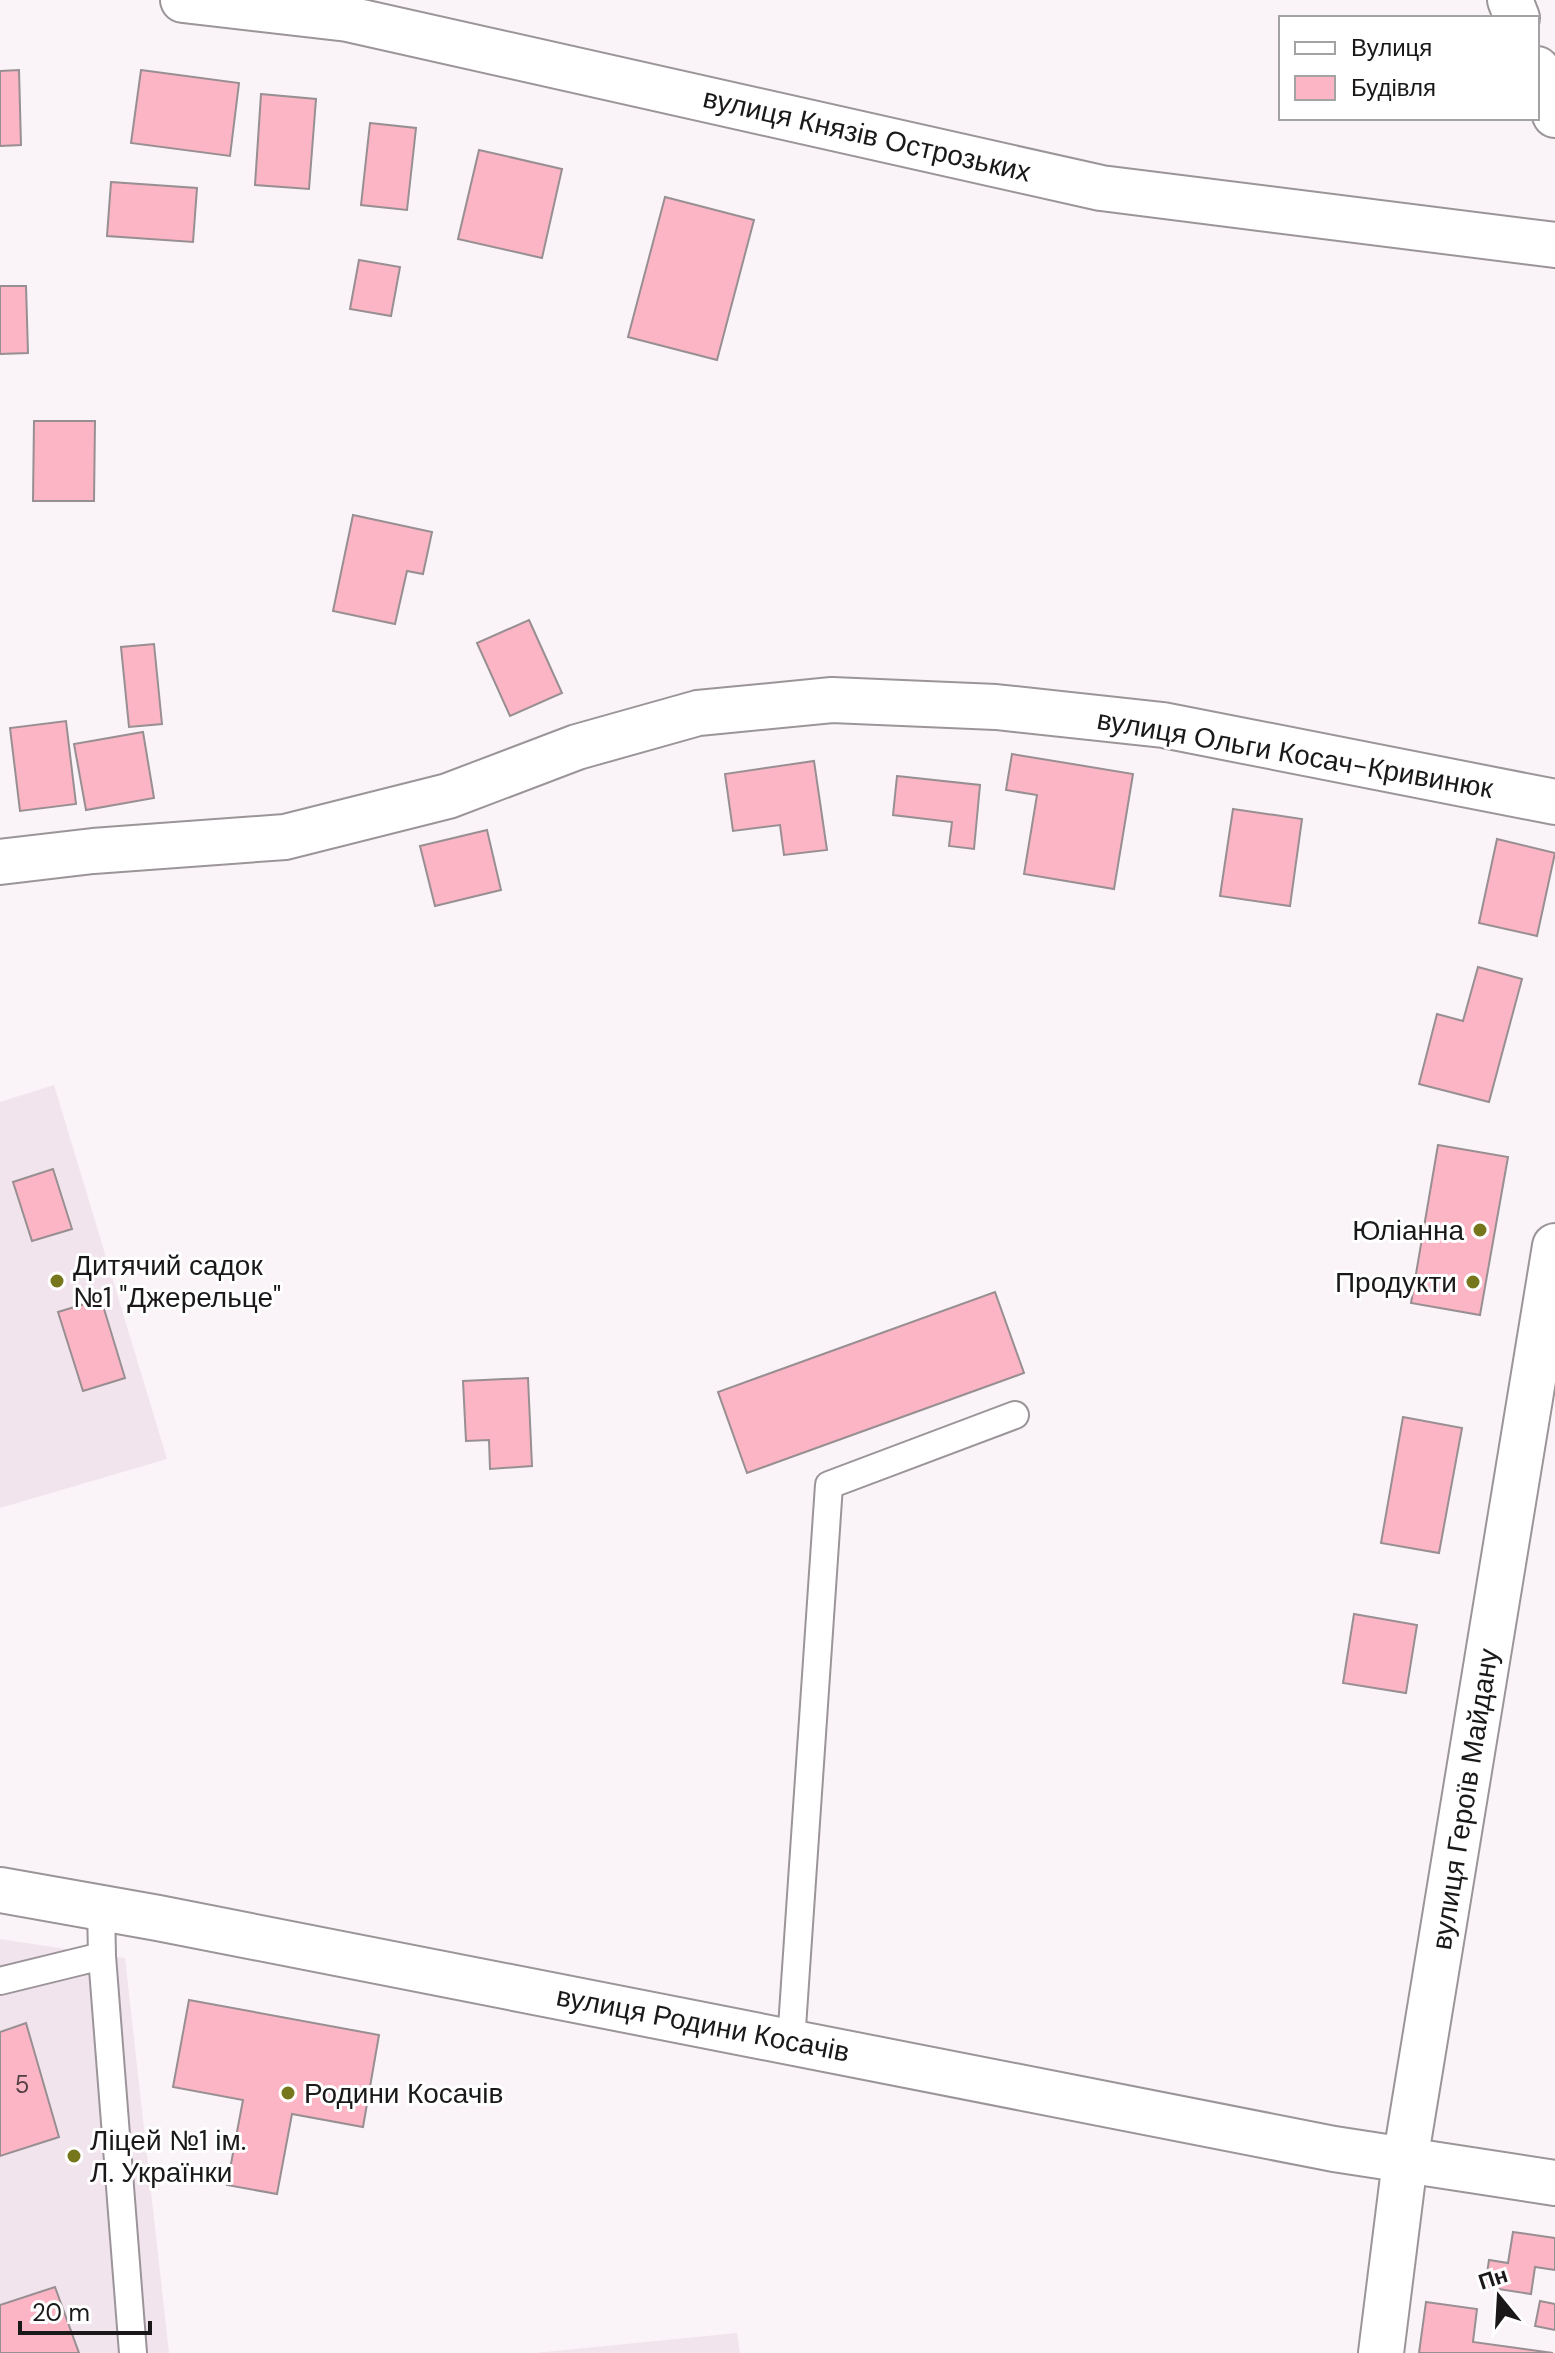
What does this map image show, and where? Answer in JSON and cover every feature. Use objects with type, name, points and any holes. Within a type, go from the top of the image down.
[{"type":"street","name":"вулиця Князів Острозьких","points":[[183,0],[346,10],[1101,188],[1555,245]]},
{"type":"street","points":[[1539,74],[1555,115]]},
{"type":"street","name":"вулиця Ольги Косач-Кривинюк","points":[[0,862],[93,851],[285,837],[448,796],[577,747],[698,713],[832,700],[996,707],[1163,725],[1555,802]]},
{"type":"street","name":"вулиця Героїв Майдану","points":[[1381,2353],[1405,2161],[1555,1246]]},
{"type":"street","name":"вулиця Родини Косачів","points":[[0,1890],[101,1907],[1405,2161],[1555,2183]]},
{"type":"lane","points":[[791,2042],[829,1485],[1015,1415]]},
{"type":"lane","points":[[101,1907],[102,1956],[133,2353]]},
{"type":"lane","points":[[0,1981],[102,1956]]},
{"type":"shaded area","name":"Дитячий садок №1 \"Джерельце\"","points":[[54,1085],[167,1459],[0,1508],[0,1102]]},
{"type":"shaded area","name":"Ліцей №1 ім. Л. Українки","points":[[0,1939],[125,1958],[169,2353],[0,2353]]},
{"type":"shaded area","points":[[737,2333],[740,2353],[535,2353]]},
{"type":"building","points":[[19,70],[21,145],[0,146],[0,71]]},
{"type":"building","points":[[141,70],[239,83],[230,156],[131,143]]},
{"type":"building","points":[[261,94],[316,99],[309,189],[255,185]]},
{"type":"building","points":[[370,123],[416,128],[407,210],[361,205]]},
{"type":"building","points":[[479,150],[562,169],[542,258],[458,239]]},
{"type":"building","points":[[111,182],[197,188],[193,242],[107,236]]},
{"type":"building","points":[[665,197],[754,220],[717,360],[628,337]]},
{"type":"building","points":[[359,260],[400,267],[391,316],[350,309]]},
{"type":"building","points":[[0,286],[26,286],[28,353],[0,354]]},
{"type":"building","points":[[34,421],[95,421],[94,501],[33,501]]},
{"type":"building","points":[[353,515],[432,532],[423,574],[407,571],[395,624],[333,611]]},
{"type":"building","points":[[529,620],[562,693],[510,716],[477,643]]},
{"type":"building","points":[[154,644],[162,724],[129,727],[121,647]]},
{"type":"building","points":[[66,721],[76,804],[20,811],[10,728]]},
{"type":"building","points":[[143,732],[154,798],[86,810],[74,744]]},
{"type":"building","points":[[1012,754],[1133,774],[1114,889],[1024,874],[1037,795],[1006,790]]},
{"type":"building","points":[[814,761],[827,850],[784,855],[780,825],[733,831],[725,774]]},
{"type":"building","points":[[897,776],[980,785],[974,849],[949,846],[952,822],[893,815]]},
{"type":"building","points":[[1233,809],[1302,819],[1290,906],[1220,896]]},
{"type":"building","points":[[487,830],[501,890],[435,906],[420,846]]},
{"type":"building","points":[[1497,839],[1555,853],[1537,936],[1479,923]]},
{"type":"building","points":[[1478,967],[1522,979],[1489,1102],[1419,1084],[1437,1014],[1463,1021]]},
{"type":"building","points":[[1438,1145],[1508,1157],[1480,1315],[1411,1303]]},
{"type":"building","points":[[53,1169],[72,1229],[32,1241],[13,1182]]},
{"type":"building","points":[[995,1292],[1024,1373],[747,1473],[718,1392]]},
{"type":"building","points":[[101,1299],[125,1378],[83,1391],[58,1312]]},
{"type":"building","points":[[528,1378],[532,1466],[490,1469],[489,1440],[466,1441],[463,1381]]},
{"type":"building","points":[[1403,1417],[1462,1428],[1439,1553],[1381,1543]]},
{"type":"building","points":[[1354,1614],[1417,1625],[1406,1693],[1343,1683]]},
{"type":"building","name":"Родини Косачів","points":[[189,2000],[379,2035],[363,2127],[292,2114],[277,2194],[227,2185],[243,2100],[173,2087]]},
{"type":"building","name":"Ліцей №1 ім. Л. Українки","points":[[26,2023],[59,2137],[0,2156],[0,2032]]},
{"type":"building","points":[[1513,2232],[1555,2238],[1555,2270],[1535,2267],[1531,2294],[1485,2287],[1489,2260],[1508,2263]]},
{"type":"building","points":[[55,2287],[79,2353],[0,2353],[0,2305]]},
{"type":"building","points":[[1540,2301],[1555,2304],[1555,2330],[1535,2326]]},
{"type":"building","points":[[1426,2302],[1477,2309],[1473,2342],[1553,2353],[1419,2353]]},
{"type":"place","name":"Юліанна","points":[[1480,1230]]},
{"type":"place","name":"Дитячий садок №1 \"Джерельце\"","points":[[57,1281]]},
{"type":"place","name":"Продукти","points":[[1473,1282]]},
{"type":"place","name":"Родини Косачів","points":[[288,2093]]},
{"type":"place","name":"Ліцей №1 ім. Л. Українки","points":[[74,2156]]}]
